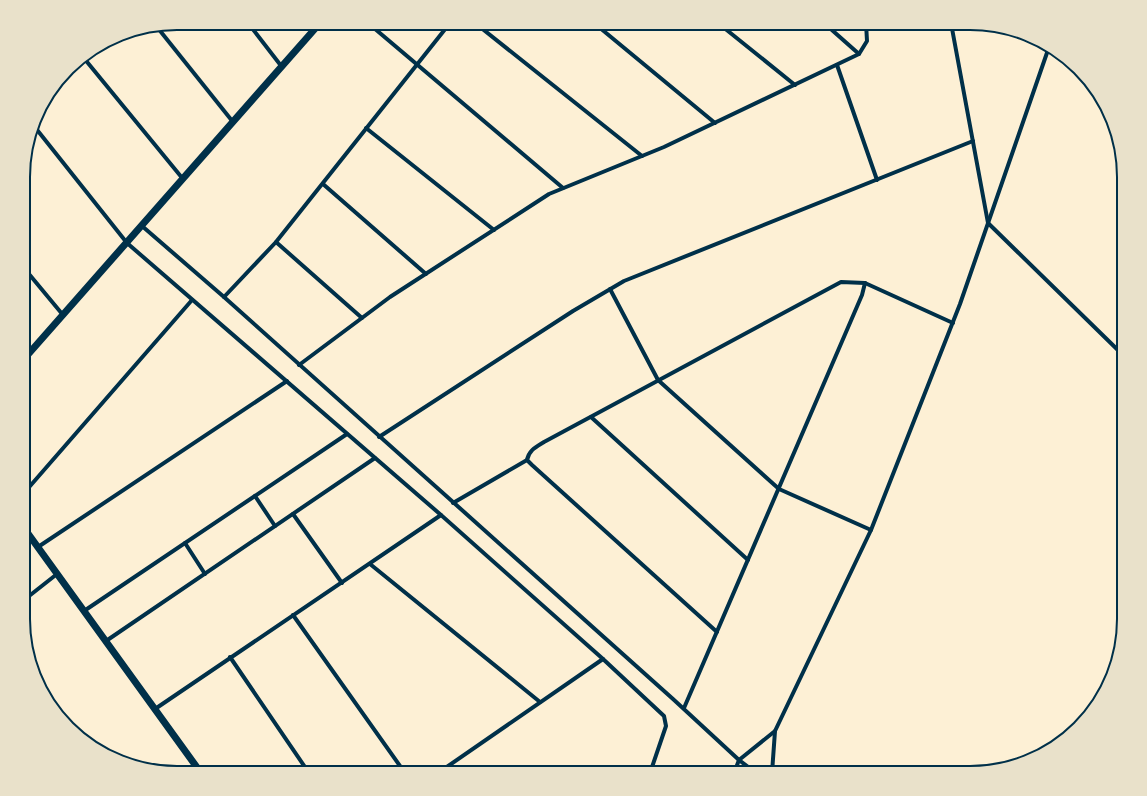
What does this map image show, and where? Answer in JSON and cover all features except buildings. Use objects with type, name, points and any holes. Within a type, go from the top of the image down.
[{"type":"street","points":[[253,30],[282,67]]},
{"type":"street","points":[[30,352],[314,30]]},
{"type":"street","points":[[376,30],[563,188]]},
{"type":"street","points":[[224,297],[276,242],[444,30]]},
{"type":"street","points":[[484,30],[642,156]]},
{"type":"street","points":[[602,30],[715,123]]},
{"type":"street","points":[[727,30],[795,85]]},
{"type":"street","points":[[832,30],[859,54]]},
{"type":"street","points":[[299,365],[390,297],[549,194],[642,156],[838,65],[859,54],[867,41],[866,30]]},
{"type":"street","points":[[952,30],[988,223],[1117,349]]},
{"type":"street","points":[[160,31],[234,122]]},
{"type":"street","points":[[772,766],[775,731],[871,530],[953,323],[1047,52]]},
{"type":"street","points":[[87,61],[183,179]]},
{"type":"street","points":[[838,65],[877,180]]},
{"type":"street","points":[[366,128],[494,230]]},
{"type":"street","points":[[38,131],[127,243],[441,515],[603,659],[664,716],[666,726],[652,766]]},
{"type":"street","points":[[379,437],[573,311],[624,281],[973,141]]},
{"type":"street","points":[[323,184],[426,274]]},
{"type":"street","points":[[142,226],[224,297],[684,708],[747,766]]},
{"type":"street","points":[[276,242],[362,318]]},
{"type":"street","points":[[30,275],[63,315]]},
{"type":"street","points":[[527,460],[528,454],[538,445],[841,282],[865,283],[953,323]]},
{"type":"street","points":[[684,708],[862,295],[865,283]]},
{"type":"street","points":[[610,289],[658,380],[779,489],[871,530]]},
{"type":"street","points":[[30,486],[192,300]]},
{"type":"street","points":[[38,547],[287,381]]},
{"type":"street","points":[[591,416],[748,560]]},
{"type":"street","points":[[84,611],[348,434]]},
{"type":"street","points":[[106,642],[375,458]]},
{"type":"street","points":[[453,502],[527,460]]},
{"type":"street","points":[[527,460],[717,632]]},
{"type":"street","points":[[255,496],[275,526]]},
{"type":"street","points":[[293,514],[342,582]]},
{"type":"street","points":[[155,709],[441,515]]},
{"type":"street","points":[[30,536],[196,766]]},
{"type":"street","points":[[185,543],[205,574]]},
{"type":"street","points":[[370,564],[540,702]]},
{"type":"street","points":[[30,595],[57,574]]},
{"type":"street","points":[[293,615],[400,766]]},
{"type":"street","points":[[230,657],[304,766]]},
{"type":"street","points":[[448,766],[603,659]]},
{"type":"street","points":[[737,766],[739,760],[775,731]]}]
